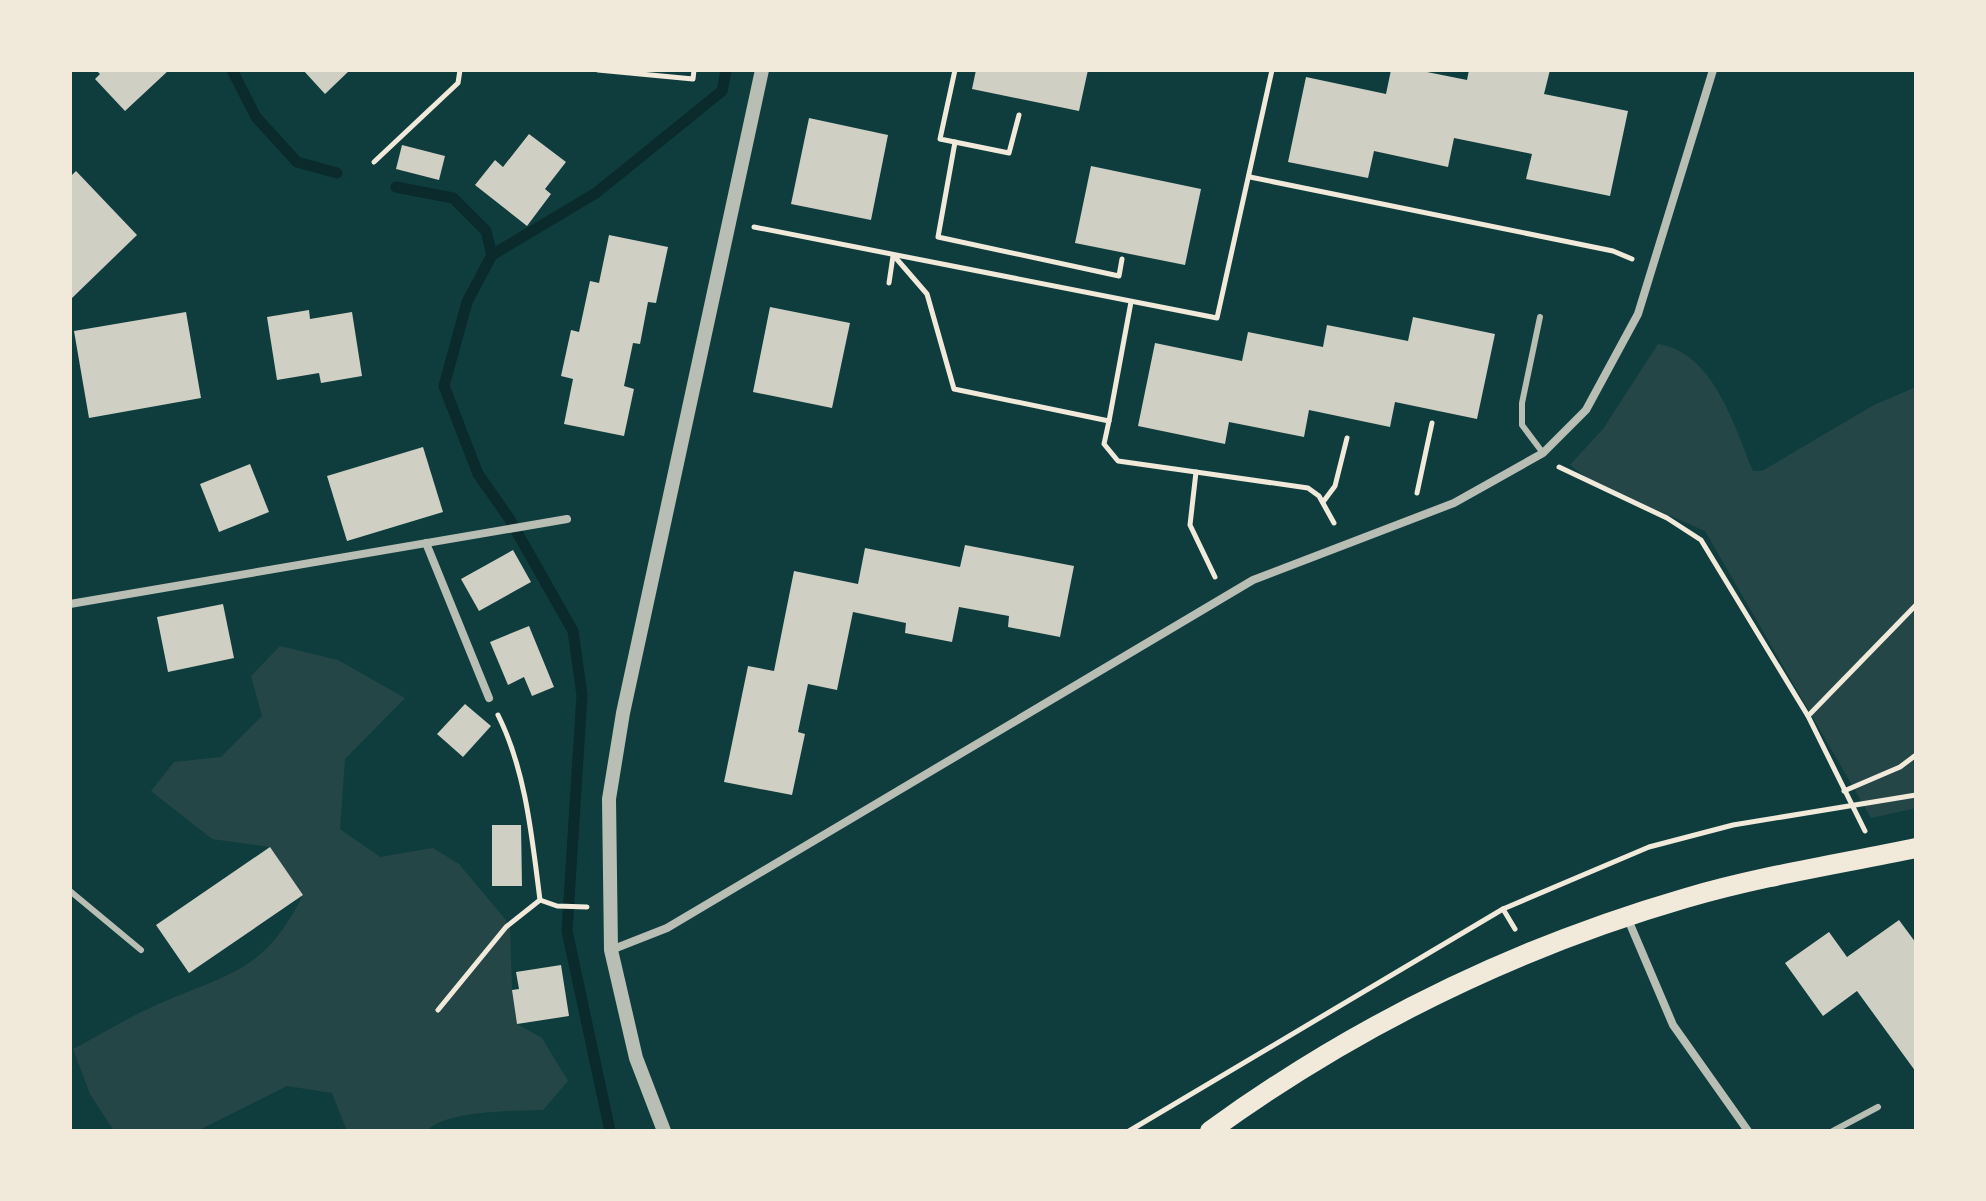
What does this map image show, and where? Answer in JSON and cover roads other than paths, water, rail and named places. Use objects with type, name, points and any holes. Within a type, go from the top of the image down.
[{"type":"main road","points":[[1210,1131],[1285,1080],[1398,1013],[1480,972],[1627,916],[1735,885],[1916,848]]},
{"type":"street","points":[[664,1131],[636,1058],[611,950],[609,799],[623,713],[762,70]]},
{"type":"street","points":[[611,950],[667,928],[1253,580],[1454,503],[1543,453],[1586,410],[1638,314],[1713,70]]},
{"type":"street","points":[[70,604],[426,543],[500,534],[567,519]]},
{"type":"street","points":[[426,543],[489,698]]},
{"type":"street","points":[[1627,916],[1673,1025],[1748,1131]]},
{"type":"lane","points":[[1540,317],[1522,403],[1522,425],[1543,453]]},
{"type":"lane","points":[[70,891],[141,950]]},
{"type":"lane","points":[[1833,1131],[1878,1107]]},
{"type":"waterway","points":[[232,70],[256,117],[297,162],[337,173]]},
{"type":"waterway","points":[[492,255],[596,193],[722,91],[726,70]]},
{"type":"waterway","points":[[396,187],[453,198],[486,231],[492,255],[467,302],[444,386],[478,474],[509,518],[573,631],[582,695],[567,931],[610,1131]]}]
